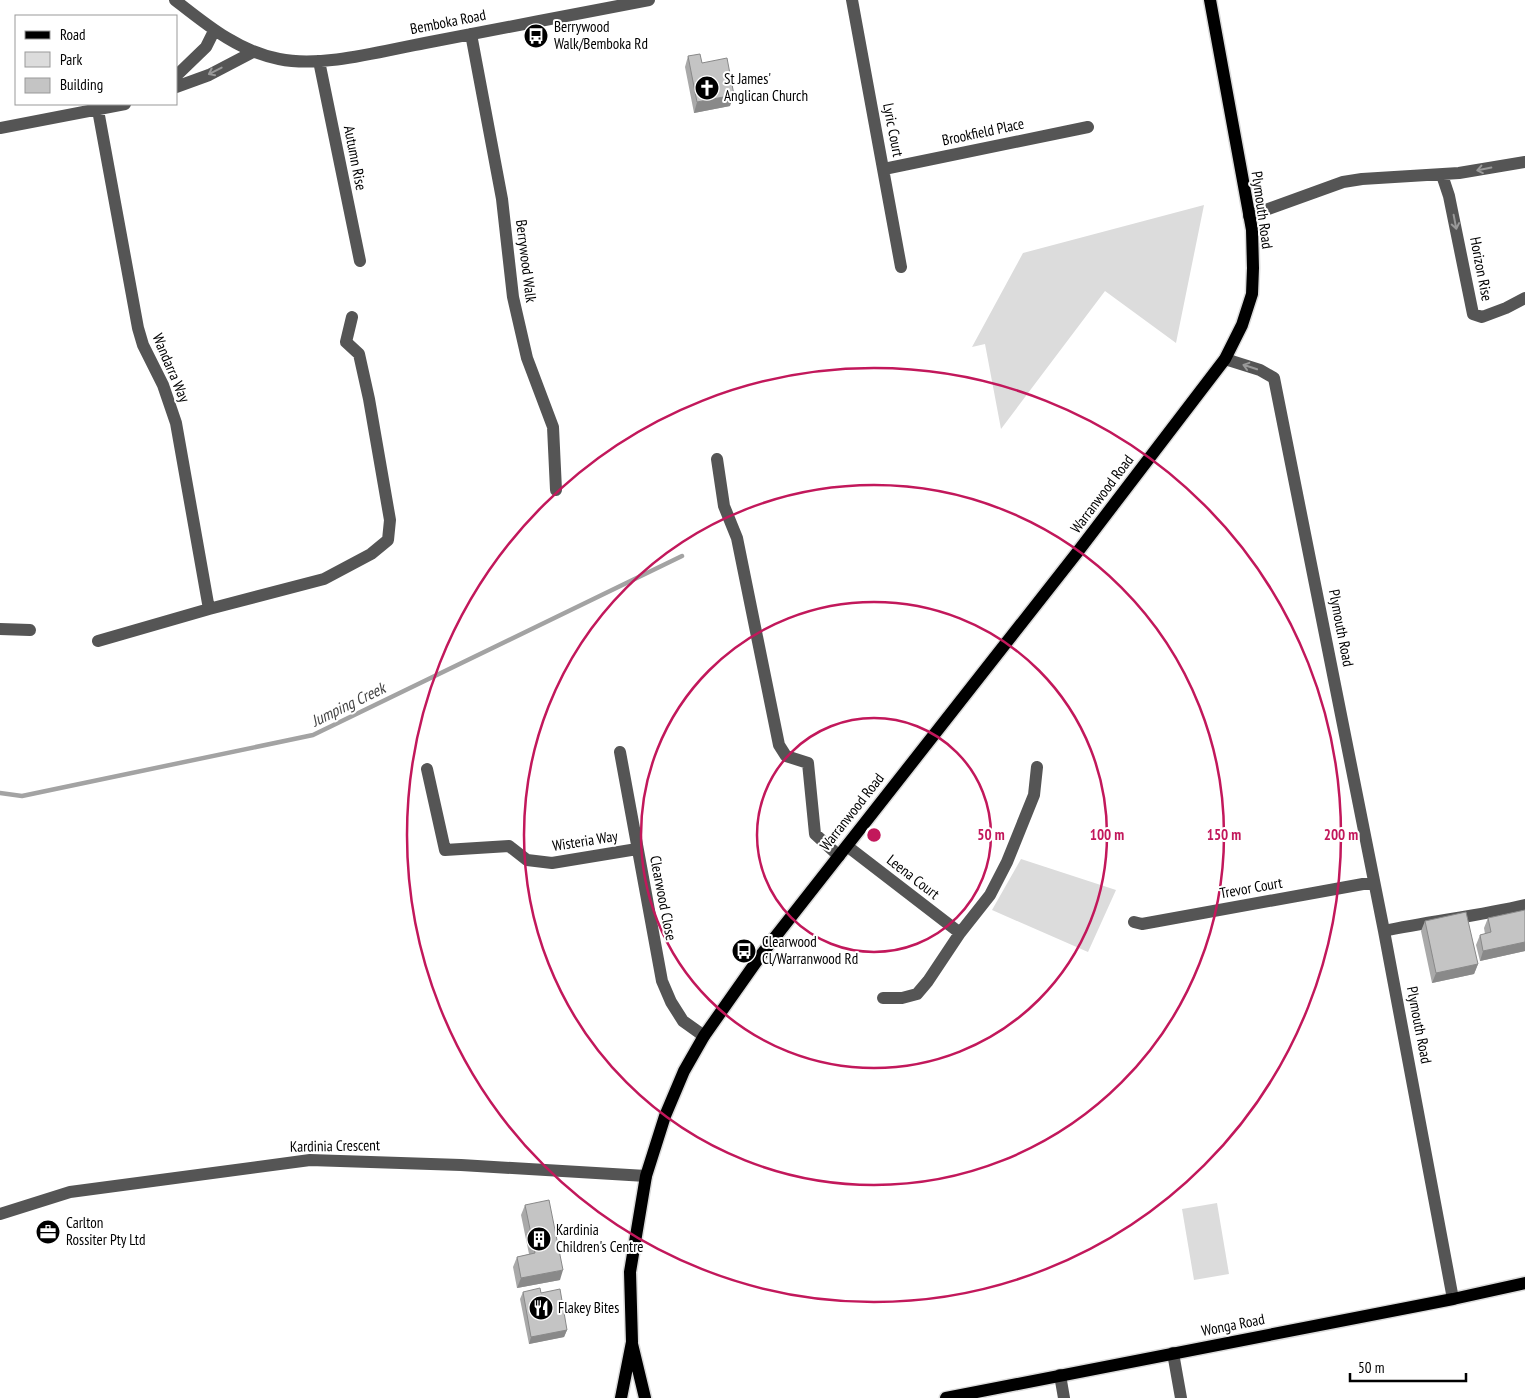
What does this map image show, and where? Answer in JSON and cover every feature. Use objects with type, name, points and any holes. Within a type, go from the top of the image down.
[{"type":"main road","name":"Plymouth Road","points":[[1210,0],[1252,230],[1252,294],[1242,325],[1224,359]]},
{"type":"main road","name":"Warranwood Road","points":[[645,1398],[632,1342],[630,1272],[646,1176],[669,1107],[684,1071],[704,1036],[739,985],[1076,554],[1224,359]]},
{"type":"main road","name":"Wonga Road","points":[[946,1398],[1453,1299],[1525,1283]]},
{"type":"main road","name":"Warranwood Road","points":[[621,1398],[632,1342]]},
{"type":"street","name":"Bemboka Road","points":[[175,0],[214,31],[253,52],[280,59],[319,61],[471,34],[627,2],[649,0]]},
{"type":"street","name":"Lyric Court","points":[[852,0],[901,267]]},
{"type":"street","points":[[178,74],[206,48],[214,31]]},
{"type":"street","name":"Berrywood Walk","points":[[471,34],[502,199],[512,297],[527,358],[553,428],[556,490]]},
{"type":"street","points":[[178,86],[210,75],[253,52]]},
{"type":"street","name":"Autumn Rise","points":[[319,61],[360,261]]},
{"type":"street","points":[[0,128],[120,105]]},
{"type":"street","name":"Wandarra Way","points":[[98,110],[138,328],[143,345],[163,385],[176,423],[209,609]]},
{"type":"street","name":"Brookfield Place","points":[[884,169],[1088,127]]},
{"type":"street","points":[[1249,216],[1343,182],[1362,179],[1442,175],[1525,162]]},
{"type":"street","name":"Horizon Rise","points":[[1442,175],[1450,196],[1473,314],[1482,318],[1525,298]]},
{"type":"street","points":[[98,641],[324,579],[371,554],[388,540],[390,520],[369,399],[359,354],[346,342],[352,317]]},
{"type":"street","name":"Plymouth Road","points":[[1224,359],[1260,370],[1274,378],[1384,931],[1453,1299]]},
{"type":"street","name":"Leena Court","points":[[717,459],[724,506],[737,538],[779,745],[786,756],[808,763],[815,834],[843,851],[960,934]]},
{"type":"street","points":[[0,629],[30,630]]},
{"type":"street","name":"Clearwood Close","points":[[620,752],[662,981],[671,1002],[684,1021],[704,1036]]},
{"type":"street","points":[[882,998],[902,998],[917,994],[990,895],[1007,862],[1034,795],[1037,768]]},
{"type":"street","name":"Wisteria Way","points":[[427,769],[445,850],[510,846],[527,860],[552,863],[638,849]]},
{"type":"street","name":"Trevor Court","points":[[1134,922],[1142,924],[1374,882]]},
{"type":"street","points":[[1384,931],[1457,916],[1473,916],[1525,905]]},
{"type":"street","name":"Kardinia Crescent","points":[[0,1214],[70,1192],[310,1160],[461,1164],[646,1176]]},
{"type":"street","points":[[1173,1353],[1181,1398]]},
{"type":"street","points":[[1060,1375],[1064,1398]]},
{"type":"green space","points":[[1204,205],[1176,343],[1105,291],[1001,429],[985,344],[972,347],[1023,253]]},
{"type":"green space","points":[[1021,859],[1116,890],[1088,952],[992,910]]},
{"type":"green space","points":[[1217,1203],[1229,1274],[1194,1280],[1182,1209]]},
{"type":"building","points":[[700,54],[702,63],[727,58],[734,95],[697,102],[688,56]]},
{"type":"building","points":[[1525,910],[1525,942],[1483,951],[1480,935],[1491,932],[1488,918]]},
{"type":"building","points":[[1466,912],[1478,964],[1436,973],[1425,921]]},
{"type":"building","name":"Kardinia Children's Centre","points":[[549,1200],[563,1270],[521,1278],[517,1257],[535,1253],[525,1205]]},
{"type":"building","points":[[540,1288],[541,1293],[560,1289],[567,1330],[531,1337],[523,1292]]},
{"type":"waterway","name":"Jumping Creek","points":[[0,793],[22,796],[313,735],[682,556]]},
{"type":"place","name":"Berrywood Walk/Bemboka Rd","points":[[536,36]]},
{"type":"place","name":"St James' Anglican Church","points":[[707,88]]},
{"type":"place","name":"Clearwood Cl/Warranwood Rd","points":[[744,951]]},
{"type":"place","name":"Carlton Rossiter Pty Ltd","points":[[48,1232]]},
{"type":"place","name":"Kardinia Children's Centre","points":[[539,1239]]},
{"type":"place","name":"Flakey Bites","points":[[541,1308]]}]
